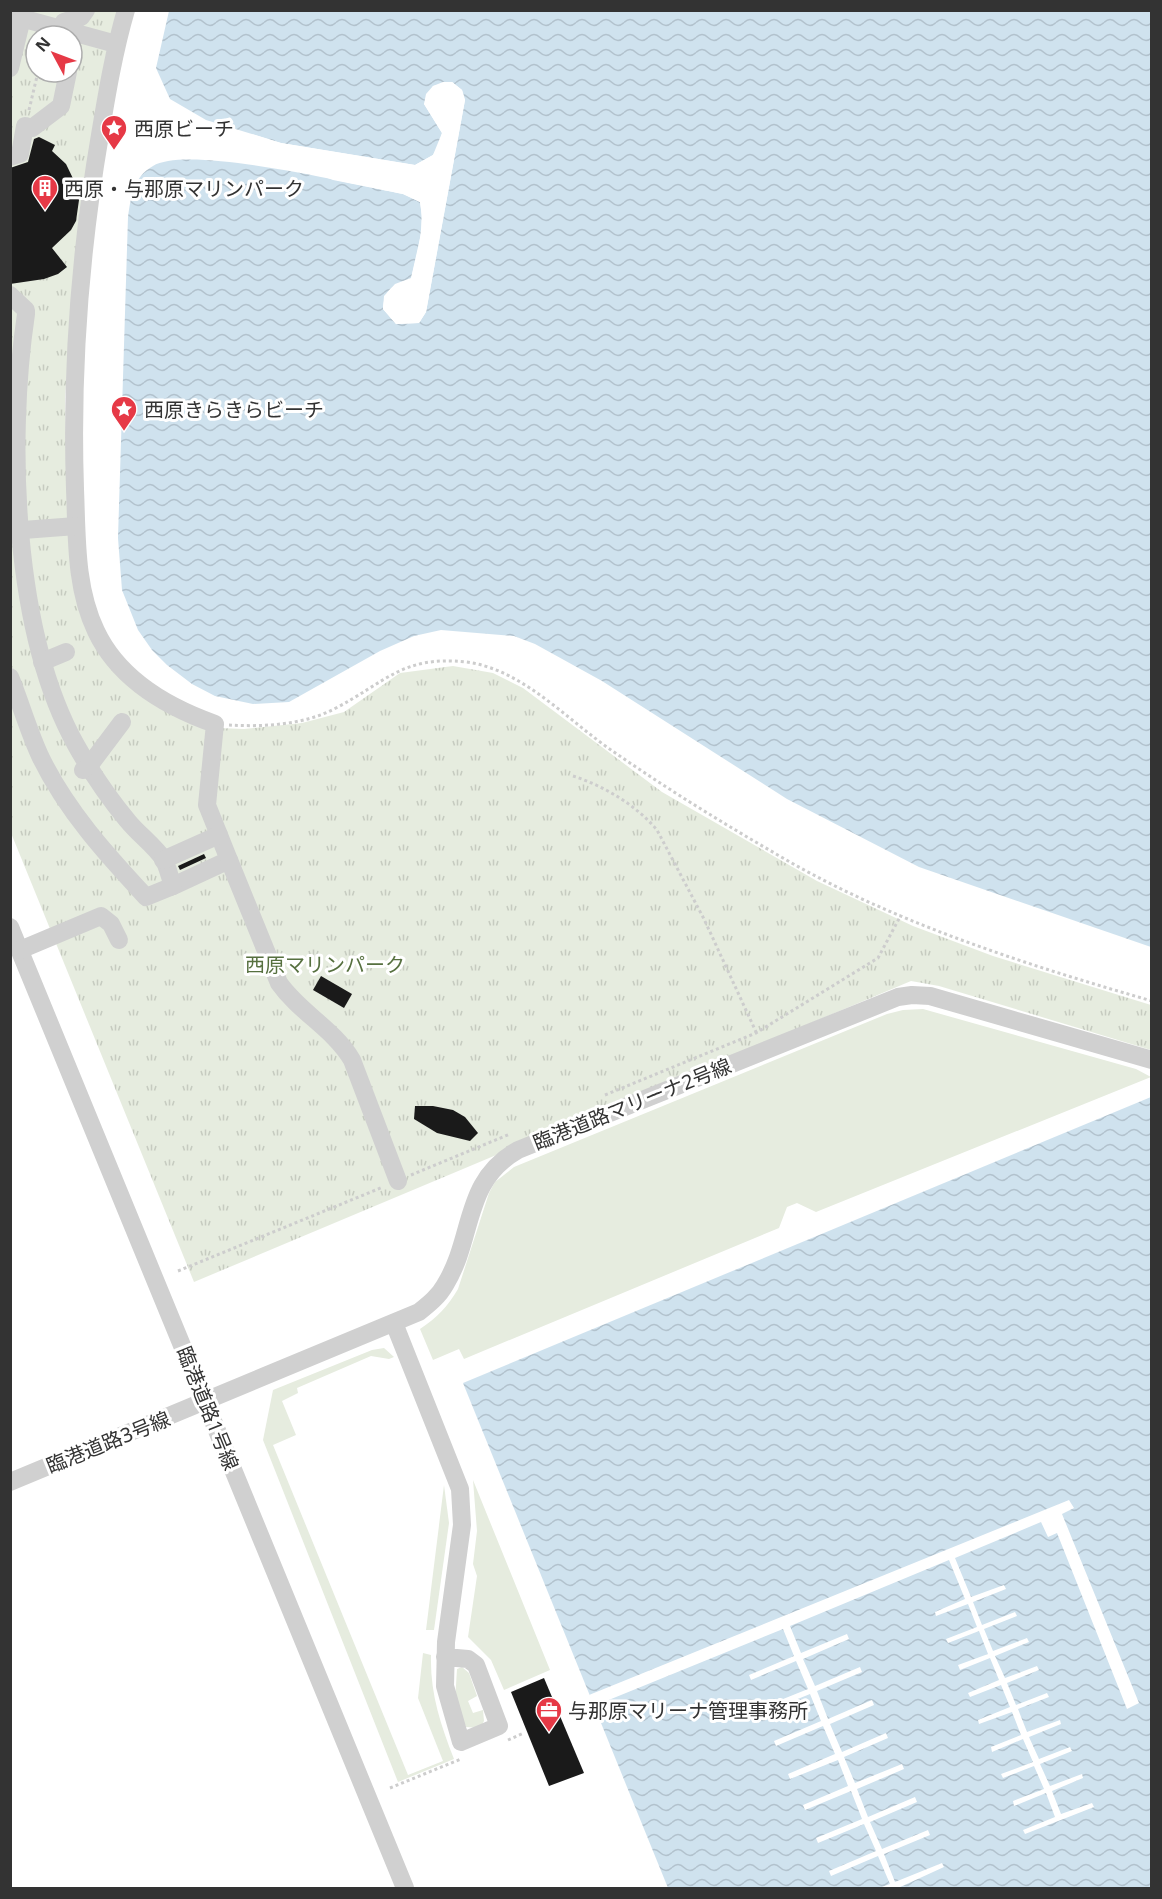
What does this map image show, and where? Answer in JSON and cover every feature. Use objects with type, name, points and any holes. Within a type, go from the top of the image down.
[{"type":"street","points":[[63,24],[81,17],[86,10]]},
{"type":"street","points":[[126,10],[116,44],[88,209],[81,273],[74,396],[76,526],[81,583],[87,609],[97,634],[113,657],[133,679],[178,711],[215,724],[207,805],[229,860],[279,983],[291,1000],[342,1044],[352,1060],[398,1181]]},
{"type":"street","points":[[10,68],[19,14],[41,24]]},
{"type":"street","points":[[84,38],[116,44]]},
{"type":"street","points":[[10,157],[20,154],[18,124],[33,128],[61,106],[66,84]]},
{"type":"street","points":[[10,295],[26,310],[29,351],[15,398],[26,445],[15,483],[16,530],[20,554],[30,577],[31,624],[51,699],[86,768],[135,830],[163,860],[173,886]]},
{"type":"street","points":[[16,530],[76,526]]},
{"type":"street","points":[[42,662],[66,652]]},
{"type":"street","points":[[10,677],[41,758],[71,809],[106,854],[146,897],[229,860]]},
{"type":"street","points":[[86,768],[122,722]]},
{"type":"street","points":[[163,860],[219,835]]},
{"type":"street","points":[[20,950],[101,916],[111,924],[119,940]]},
{"type":"street","name":"臨港道路1号線","points":[[10,927],[405,1888]]},
{"type":"street","name":"臨港道路マリーナ2号線","points":[[206,1402],[419,1311],[445,1286],[481,1187],[490,1170],[518,1150],[898,997],[930,996],[1152,1060]]},
{"type":"street","points":[[394,1323],[460,1489],[462,1525],[445,1657],[447,1702],[464,1749],[499,1726],[476,1665],[468,1659],[445,1657]]},
{"type":"street","name":"臨港道路3号線","points":[[10,1482],[206,1402]]},
{"type":"path","points":[[18,124],[33,84]]},
{"type":"path","points":[[215,724],[272,725],[298,721],[333,710],[391,673],[416,664],[449,662],[491,668],[514,679],[610,750],[732,829],[801,868],[901,915],[1063,975],[1152,1001]]},
{"type":"path","points":[[573,776],[601,785],[650,822],[657,830],[704,919],[765,1051]]},
{"type":"path","points":[[605,1096],[756,1033],[878,958],[901,915]]},
{"type":"path","points":[[178,1271],[518,1131]]},
{"type":"path","points":[[498,1744],[524,1733]]},
{"type":"path","points":[[390,1788],[464,1749]]},
{"type":"green space","name":"西原マリンパーク","points":[[11,11],[122,11],[77,241],[65,397],[68,526],[102,652],[219,728],[244,729],[302,723],[344,712],[400,673],[453,666],[493,673],[523,688],[662,792],[817,881],[913,926],[993,956],[1151,1005],[1151,1050],[939,986],[911,981],[194,1282],[11,833]]},
{"type":"green space","points":[[923,1009],[1136,1069],[1151,1077],[816,1212],[797,1203],[787,1207],[779,1228],[464,1359],[459,1349],[433,1360],[420,1329],[442,1311],[458,1289],[489,1193],[495,1182],[514,1167],[887,1014]]},
{"type":"green space","points":[[384,1348],[394,1357],[389,1359],[371,1356],[297,1388],[298,1393],[282,1401],[296,1435],[273,1445],[408,1775],[443,1761],[418,1698],[423,1653],[431,1655],[432,1682],[437,1708],[454,1759],[398,1782],[263,1440],[273,1390],[372,1350]]},
{"type":"green space","points":[[473,1480],[550,1670],[504,1690],[491,1660],[468,1637],[477,1576],[473,1564],[477,1531]]},
{"type":"green space","points":[[444,1485],[449,1523],[434,1630],[426,1630]]},
{"type":"green space","points":[[462,1667],[469,1673],[477,1696],[468,1701],[473,1713],[483,1710],[484,1721],[480,1728],[466,1727],[455,1702],[457,1669]]},
{"type":"water","points":[[169,11],[1151,11],[1151,947],[919,867],[787,799],[602,681],[535,644],[514,636],[441,630],[414,636],[380,651],[289,702],[253,704],[215,696],[192,684],[167,665],[152,650],[138,630],[122,590],[118,538],[128,217],[137,182],[153,166],[172,161],[201,160],[313,175],[403,194],[420,202],[421,231],[411,279],[399,283],[388,292],[383,309],[396,324],[419,323],[426,312],[465,100],[462,90],[452,82],[433,86],[424,104],[442,133],[433,155],[415,165],[281,143],[206,120],[170,99],[156,68]]},
{"type":"water","points":[[1151,1097],[1151,1888],[668,1888],[463,1383]]},
{"type":"pier","points":[[443,82],[452,82],[462,90],[465,100],[426,312],[419,323],[396,324],[383,309],[384,296],[395,284],[411,278],[421,234],[420,202],[403,194],[333,180],[317,174],[404,191],[422,200],[425,216],[424,234],[414,280],[396,286],[387,297],[386,308],[397,322],[417,320],[423,311],[462,100],[460,92],[451,85],[443,85],[434,88],[429,96],[429,110],[441,122],[445,133],[436,157],[416,168],[280,146],[254,138],[252,134],[281,143],[415,165],[433,155],[439,144],[442,133],[424,104],[426,94],[433,86]]},
{"type":"pier","points":[[1069,1500],[1074,1508],[1062,1514],[1139,1703],[1127,1709],[1057,1533],[1048,1537],[1041,1522],[955,1558],[971,1597],[1004,1585],[1006,1589],[973,1602],[982,1625],[1015,1612],[1017,1616],[984,1629],[993,1651],[1027,1638],[1029,1642],[995,1656],[1005,1678],[1037,1666],[1039,1670],[1007,1683],[1016,1705],[1047,1693],[1049,1697],[1018,1709],[1027,1732],[1060,1720],[1061,1724],[1029,1737],[1039,1759],[1070,1747],[1072,1751],[1040,1764],[1050,1786],[1082,1774],[1083,1778],[1052,1791],[1061,1814],[1092,1803],[1094,1807],[1025,1834],[1023,1830],[1055,1817],[1046,1793],[1014,1806],[1013,1801],[1044,1789],[1034,1766],[1003,1778],[1001,1774],[1033,1762],[1023,1739],[992,1752],[991,1747],[1021,1735],[1012,1712],[979,1724],[978,1720],[1010,1707],[1001,1685],[970,1697],[968,1693],[999,1680],[990,1658],[960,1670],[958,1665],[988,1654],[979,1631],[948,1643],[946,1639],[977,1627],[968,1604],[936,1616],[935,1612],[965,1599],[949,1560],[790,1626],[801,1653],[847,1634],[849,1639],[803,1659],[815,1686],[860,1667],[862,1672],[817,1691],[828,1719],[872,1700],[874,1705],[830,1724],[842,1752],[886,1733],[888,1738],[844,1757],[855,1783],[902,1764],[904,1769],[857,1789],[868,1817],[915,1797],[917,1802],[870,1822],[882,1849],[928,1830],[930,1835],[884,1854],[895,1882],[942,1863],[944,1867],[898,1888],[879,1888],[890,1884],[878,1856],[831,1876],[829,1871],[876,1851],[864,1824],[818,1843],[816,1838],[862,1819],[851,1791],[805,1810],[803,1805],[848,1786],[838,1760],[790,1779],[788,1774],[835,1754],[823,1726],[776,1746],[774,1741],[821,1721],[810,1694],[763,1713],[761,1708],[808,1689],[796,1661],[751,1680],[749,1675],[794,1656],[783,1629],[594,1706],[589,1695]]},
{"type":"building","name":"西原・与那原マリンパーク","points":[[39,137],[55,145],[52,151],[66,164],[80,193],[76,221],[71,230],[52,248],[67,267],[58,274],[44,279],[10,284],[10,168],[28,162],[34,139]]},
{"type":"building","points":[[204,854],[206,858],[180,870],[178,866]]},
{"type":"building","points":[[321,976],[352,994],[344,1008],[313,990]]},
{"type":"building","points":[[415,1106],[433,1106],[453,1110],[465,1117],[478,1133],[470,1141],[437,1133],[414,1119]]},
{"type":"building","points":[[544,1678],[584,1773],[549,1786],[511,1692]]},
{"type":"place","name":"西原ビーチ","points":[[114,151]]},
{"type":"place","name":"西原・与那原マリンパーク","points":[[45,211]]},
{"type":"place","name":"西原きらきらビーチ","points":[[124,432]]},
{"type":"place","name":"与那原マリーナ管理事務所","points":[[549,1733]]}]
